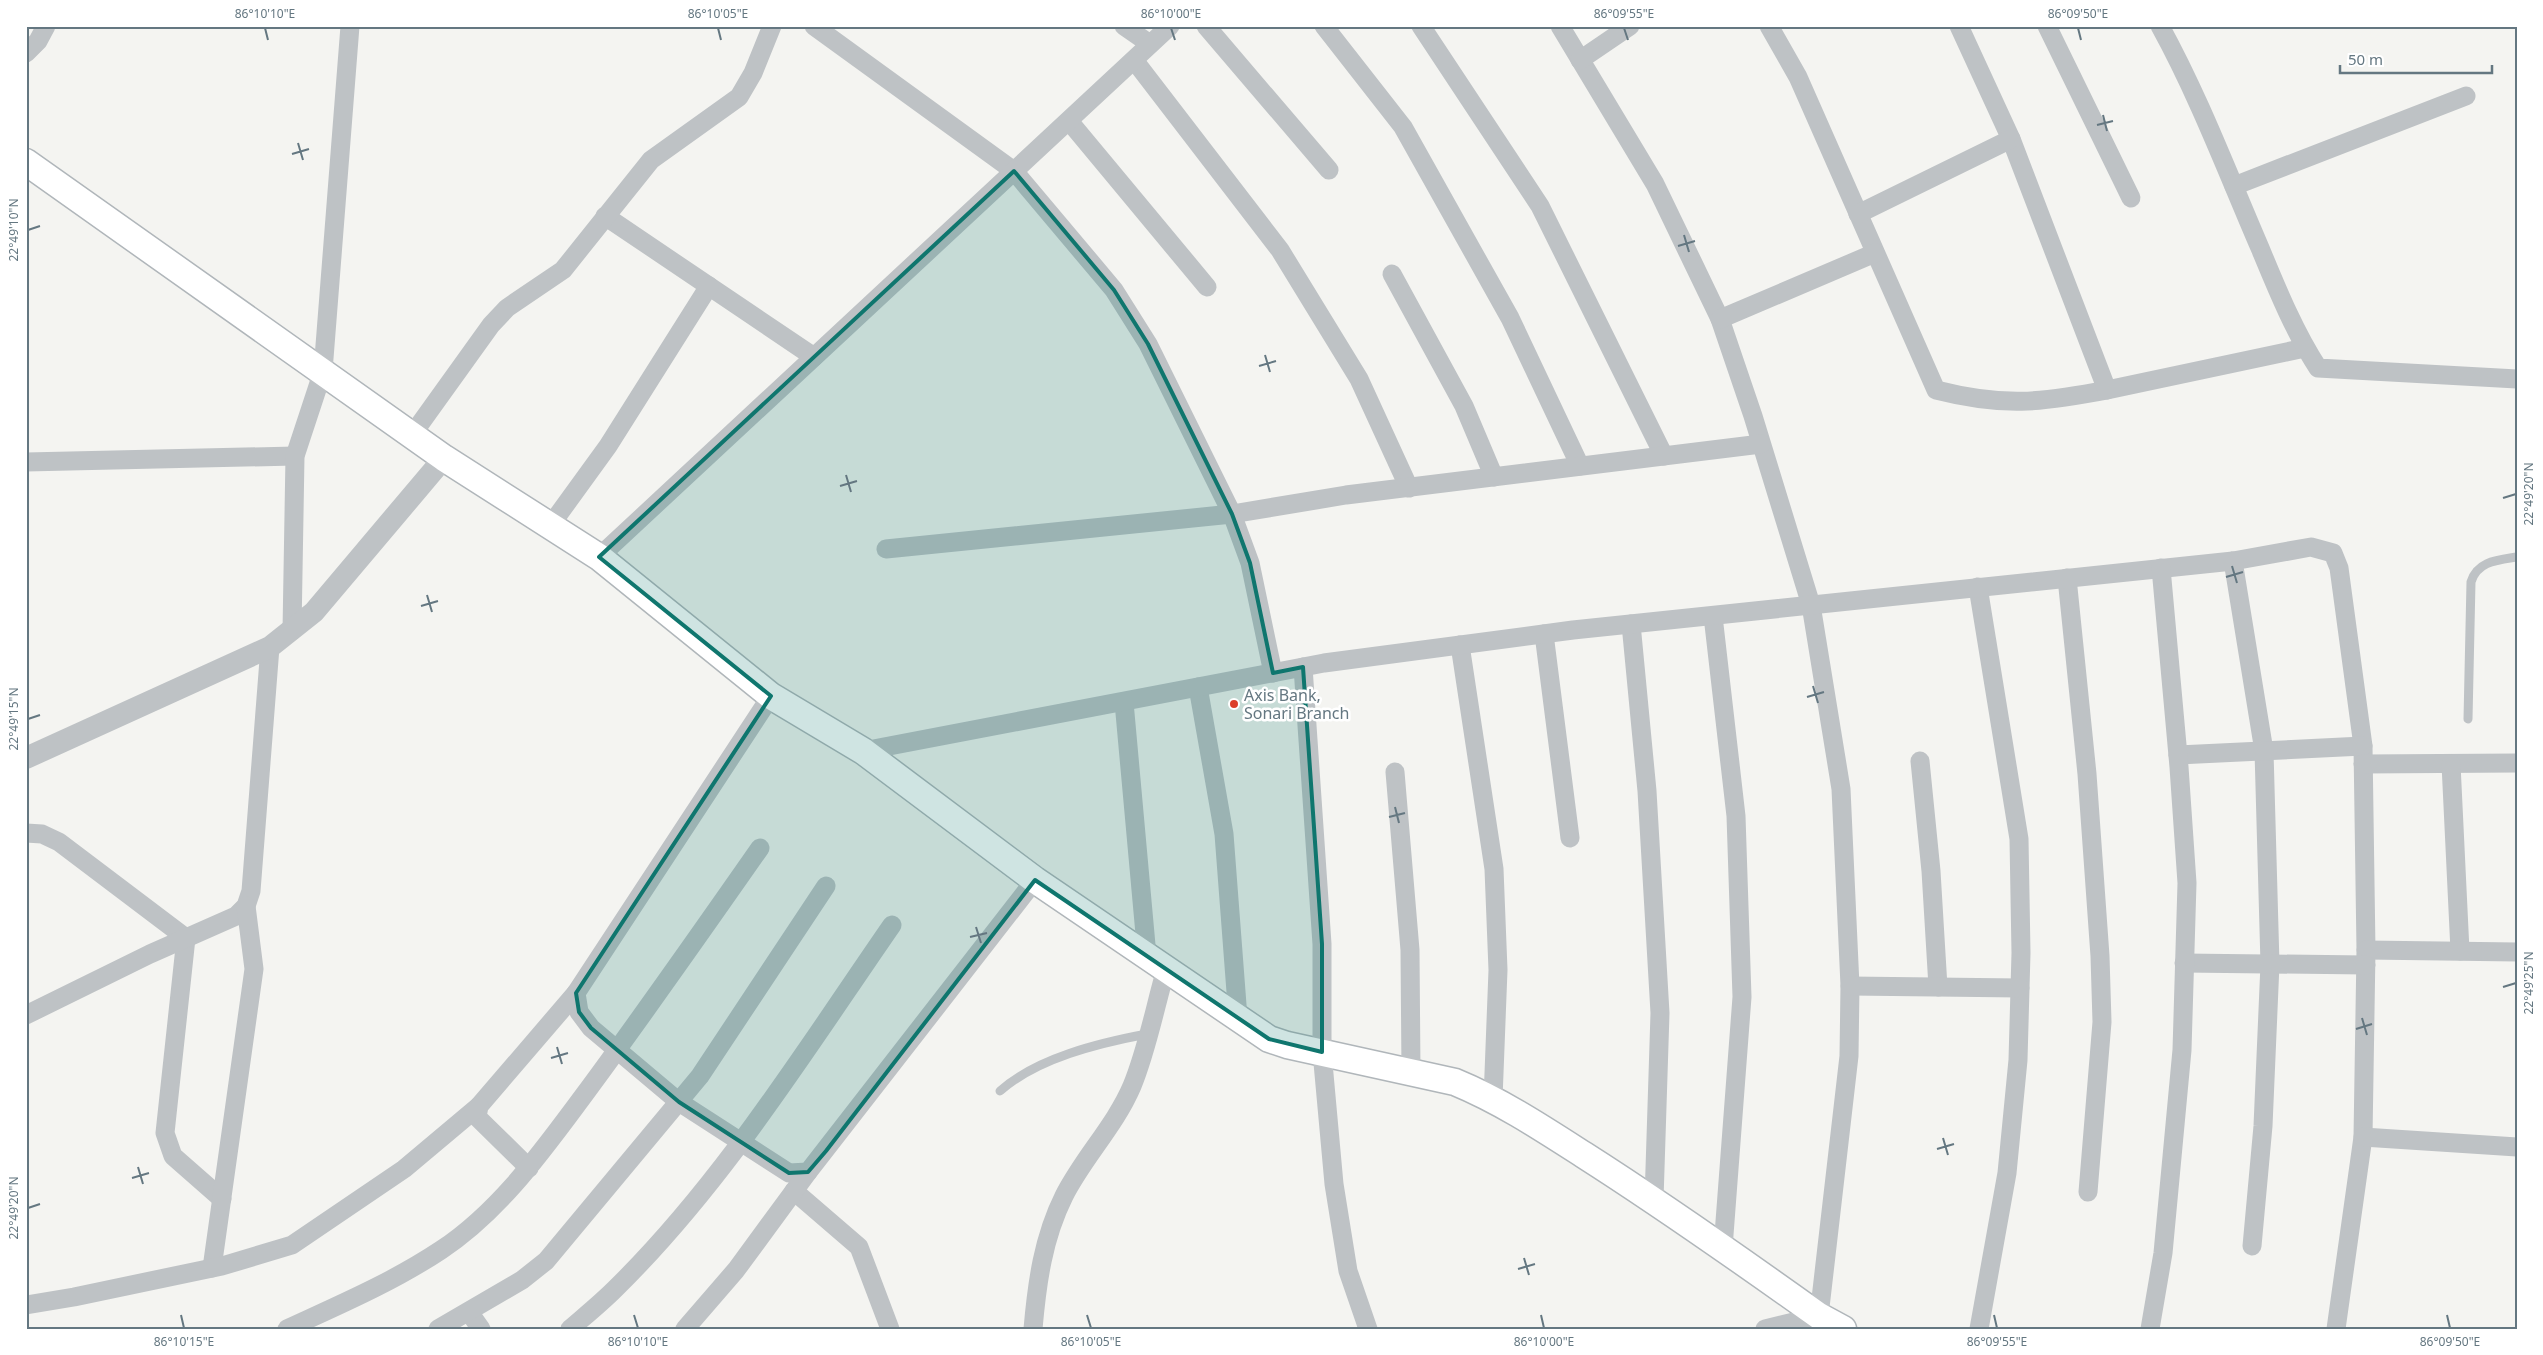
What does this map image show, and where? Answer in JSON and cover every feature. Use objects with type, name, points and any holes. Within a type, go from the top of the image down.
[{"type":"main road","points":[[26,162],[444,458],[599,557],[771,696],[863,751],[1035,880],[1269,1038],[1455,1082],[1493,1099],[1654,1200],[1835,1325]]},
{"type":"street","points":[[26,53],[38,41],[46,26]]},
{"type":"street","points":[[292,631],[295,456],[322,371],[350,26]]},
{"type":"street","points":[[412,435],[491,325],[508,308],[564,270],[577,256],[605,216],[651,160],[662,150],[712,118],[739,97],[753,73],[772,26]]},
{"type":"street","points":[[814,26],[1014,171],[1114,290],[1148,344],[1232,514],[1250,563],[1273,673]]},
{"type":"street","points":[[1124,26],[1150,44]]},
{"type":"street","points":[[599,557],[1170,26]]},
{"type":"street","points":[[1206,26],[1329,170]]},
{"type":"street","points":[[1324,26],[1403,127],[1510,318],[1580,466]]},
{"type":"street","points":[[1421,26],[1540,206],[1664,456]]},
{"type":"street","points":[[1560,26],[1655,184],[1720,319],[1811,605],[1841,789],[1850,986],[1849,1056],[1835,1325],[1765,1329]]},
{"type":"street","points":[[1580,60],[1630,26]]},
{"type":"street","points":[[1769,26],[1798,77],[1936,390],[1972,399],[2011,403],[2053,400],[2305,348]]},
{"type":"street","points":[[1960,26],[2011,139],[2107,390]]},
{"type":"street","points":[[2048,26],[2131,198]]},
{"type":"street","points":[[2160,26],[2185,71],[2305,348],[2318,368],[2517,379]]},
{"type":"street","points":[[1134,60],[1280,250],[1359,380],[1409,488]]},
{"type":"street","points":[[2234,186],[2466,96]]},
{"type":"street","points":[[1068,120],[1207,287]]},
{"type":"street","points":[[1858,214],[2011,139]]},
{"type":"street","points":[[605,216],[814,357]]},
{"type":"street","points":[[1720,319],[1875,253]]},
{"type":"street","points":[[1392,274],[1464,406],[1494,477]]},
{"type":"street","points":[[550,526],[608,446],[709,286]]},
{"type":"street","points":[[886,549],[1232,514],[1409,488],[1761,444]]},
{"type":"street","points":[[26,462],[295,456]]},
{"type":"street","points":[[26,758],[270,647],[314,612],[444,458]]},
{"type":"street","points":[[863,751],[1303,667],[1460,645],[1631,624],[2233,561],[2311,547],[2333,553],[2339,568],[2363,755],[2366,958],[2363,1137],[2336,1329]]},
{"type":"street","points":[[2233,561],[2264,751],[2270,964],[2263,1126],[2252,1246]]},
{"type":"street","points":[[2150,1329],[2166,1224],[2182,1050],[2186,883],[2178,755],[2161,568]]},
{"type":"street","points":[[2067,578],[2087,774],[2100,956],[2102,1022],[2088,1192]]},
{"type":"street","points":[[1978,587],[2020,839],[2018,1060],[2007,1173],[1979,1329]]},
{"type":"street","points":[[1713,616],[1736,816],[1742,997],[1723,1248]]},
{"type":"street","points":[[1631,624],[1647,791],[1660,1013],[1654,1200]]},
{"type":"street","points":[[1544,634],[1570,838]]},
{"type":"street","points":[[1460,645],[1494,869],[1498,970],[1493,1099]]},
{"type":"street","points":[[212,1268],[254,969],[246,906],[251,891],[270,647]]},
{"type":"street","points":[[1303,667],[1322,944],[1322,1052],[1334,1184],[1348,1271],[1368,1329]]},
{"type":"street","points":[[1198,687],[1224,834],[1238,1018]]},
{"type":"street","points":[[26,1305],[212,1268],[292,1245],[404,1169],[480,1106],[576,993],[771,696]]},
{"type":"street","points":[[1033,1329],[1037,1280],[1048,1235],[1064,1196],[1116,1116],[1132,1086],[1147,1034],[1156,962],[1124,702]]},
{"type":"street","points":[[2178,755],[2264,751],[2363,755],[2450,764],[2517,764]]},
{"type":"street","points":[[1920,761],[1931,871],[1938,987]]},
{"type":"street","points":[[2450,764],[2460,951]]},
{"type":"street","points":[[1395,772],[1410,950],[1411,1072]]},
{"type":"street","points":[[26,833],[42,834],[59,842],[186,938]]},
{"type":"street","points":[[286,1329],[358,1297],[442,1250],[485,1214],[529,1168],[617,1050],[760,848]]},
{"type":"street","points":[[685,1329],[736,1270],[808,1172],[1035,880]]},
{"type":"street","points":[[438,1329],[522,1280],[546,1261],[700,1076],[826,886]]},
{"type":"street","points":[[26,1015],[236,916],[246,906]]},
{"type":"street","points":[[570,1329],[614,1290],[656,1246],[740,1142],[892,925]]},
{"type":"street","points":[[186,938],[165,1133],[173,1156],[222,1199]]},
{"type":"street","points":[[2184,963],[2270,964],[2460,951],[2517,952]]},
{"type":"street","points":[[1850,986],[2020,988]]},
{"type":"street","points":[[576,993],[579,1012],[591,1028],[679,1102],[788,1173],[808,1172]]},
{"type":"street","points":[[480,1106],[477,1117],[529,1168]]},
{"type":"street","points":[[2363,1137],[2517,1147]]},
{"type":"street","points":[[794,1191],[859,1247],[890,1329]]},
{"type":"street","points":[[469,1312],[481,1329]]},
{"type":"lane","points":[[2468,719],[2471,582],[2473,574],[2479,567],[2488,563],[2517,557]]},
{"type":"lane","points":[[1000,1091],[1016,1077],[1098,1043],[1147,1034]]},
{"type":"highlighted area","points":[[1014,171],[1114,290],[1148,344],[1232,514],[1250,563],[1273,673],[1303,667],[1322,944],[1322,1052],[1269,1039],[1035,880],[826,1151],[808,1172],[789,1173],[679,1102],[591,1028],[579,1012],[576,993],[771,696],[599,557]]},
{"type":"place","name":"Axis Bank, Sonari Branch","points":[[1234,704]]}]
